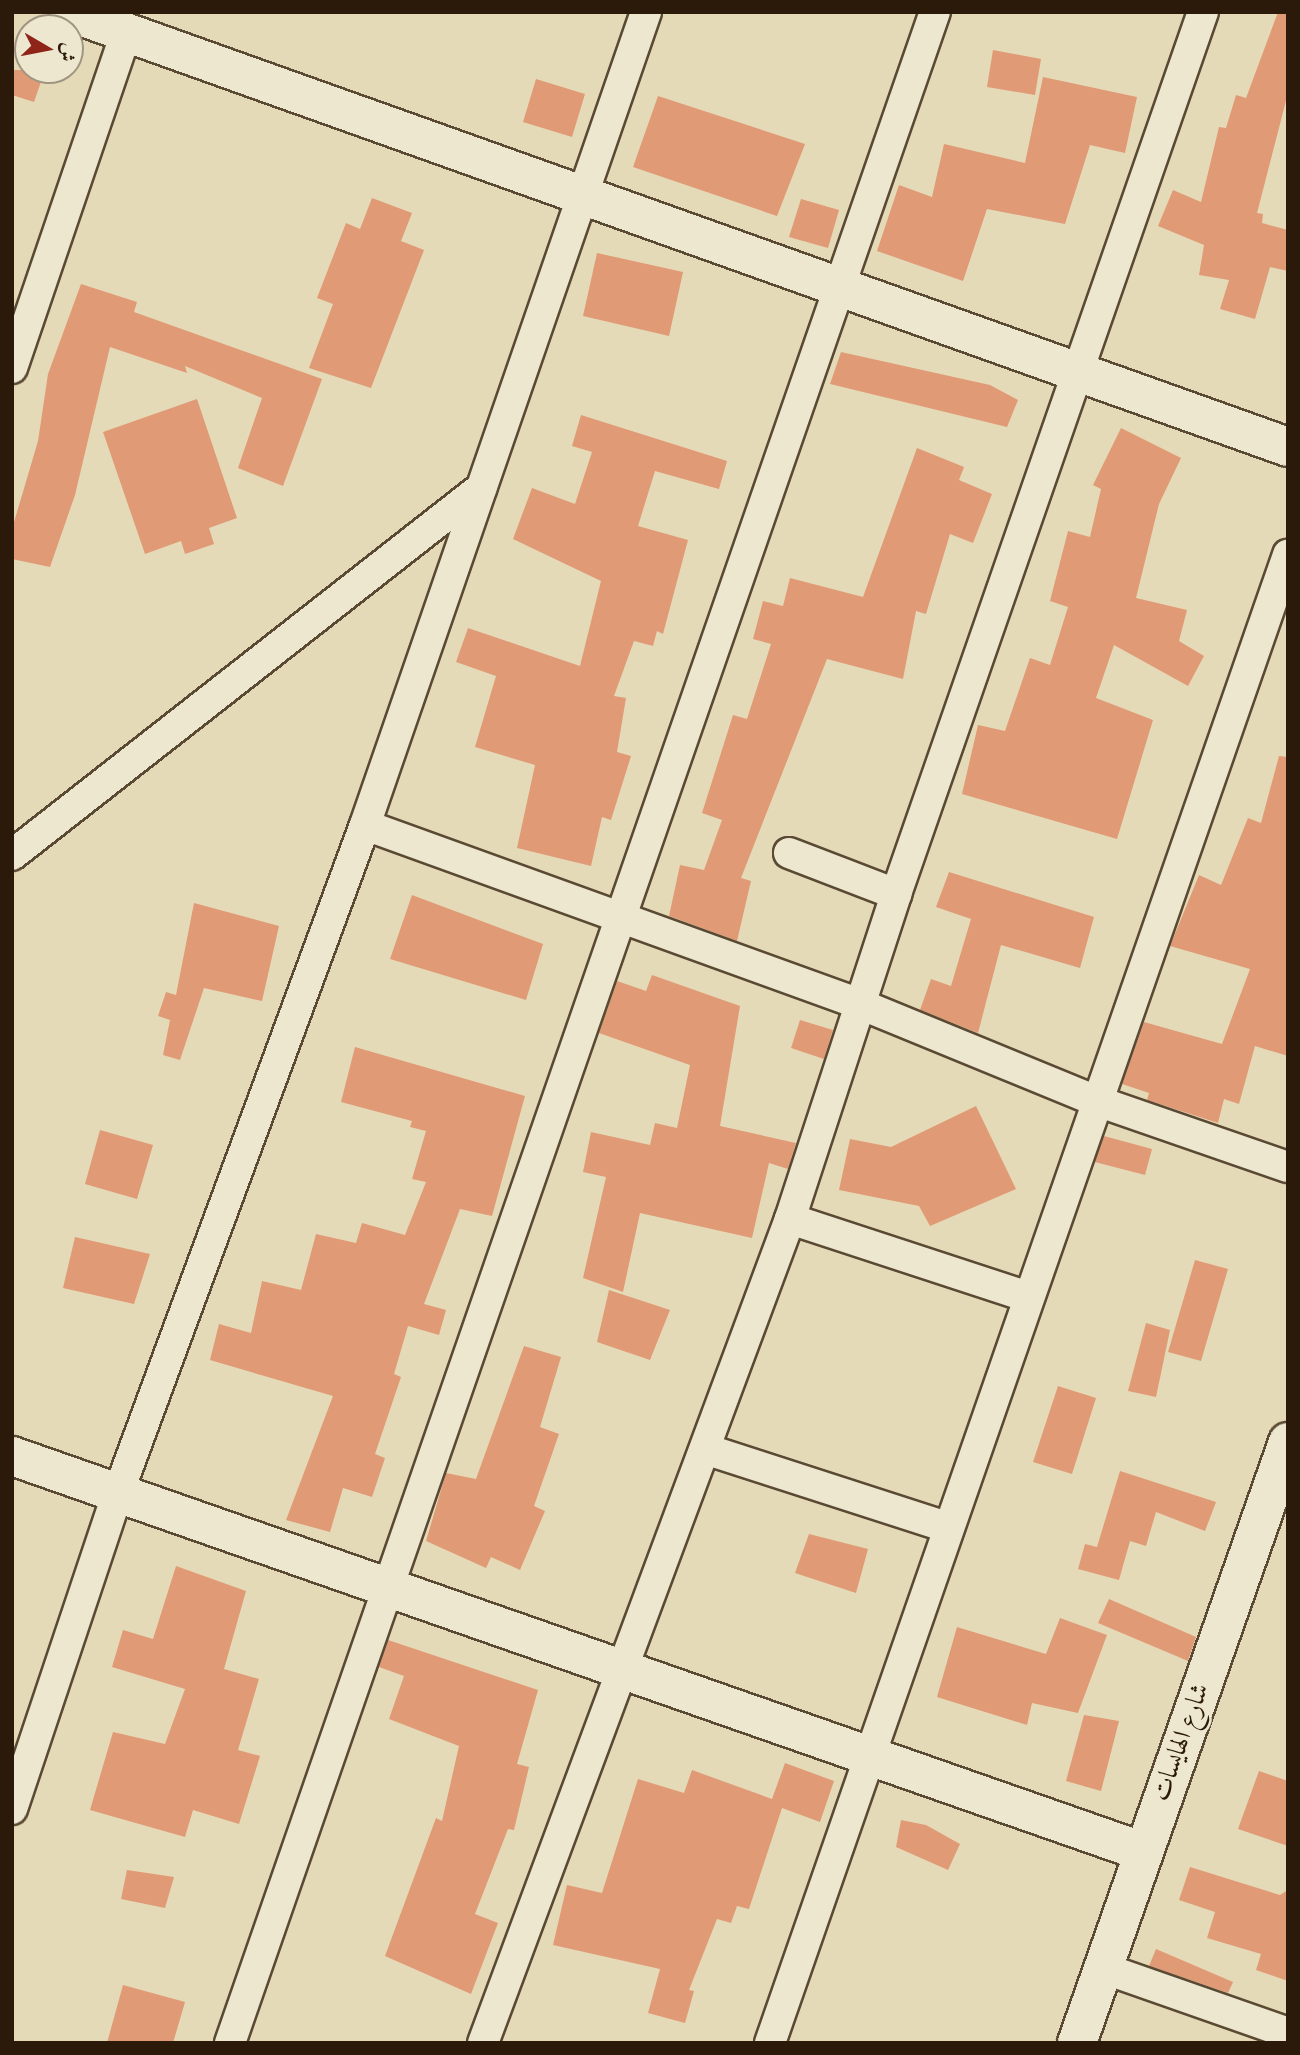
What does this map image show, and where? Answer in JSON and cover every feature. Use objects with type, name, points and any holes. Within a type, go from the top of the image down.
[{"type":"street","points":[[69,12],[1288,447]]},
{"type":"street","points":[[12,1809],[117,1496],[365,825],[646,12]]},
{"type":"street","points":[[230,2043],[391,1591],[935,12]]},
{"type":"street","points":[[483,2043],[618,1668],[705,1449],[790,1219],[896,894],[1082,373],[1203,12]]},
{"type":"street","points":[[12,369],[126,33]]},
{"type":"street","points":[[12,855],[481,488]]},
{"type":"street","points":[[770,2043],[1288,555]]},
{"type":"street","points":[[365,825],[860,1004],[1097,1101],[1288,1167]]},
{"type":"street","points":[[789,853],[896,894]]},
{"type":"street","points":[[790,1219],[1029,1297]]},
{"type":"street","name":"شارع الهايسات","points":[[1077,2043],[1140,1851],[1288,1442]]},
{"type":"street","points":[[705,1449],[949,1528]]},
{"type":"street","points":[[12,1456],[117,1496],[391,1591],[871,1753],[1140,1851]]},
{"type":"street","points":[[1100,1967],[1288,2033]]},
{"type":"building","points":[[1278,12],[1288,12],[1288,93],[1257,213],[1263,214],[1262,223],[1288,230],[1288,271],[1270,267],[1255,319],[1220,309],[1229,280],[1199,275],[1204,245],[1158,226],[1173,190],[1201,202],[1219,127],[1226,128],[1236,95],[1246,98]]},
{"type":"building","points":[[993,50],[1041,59],[1035,95],[987,87]]},
{"type":"building","points":[[12,70],[14,84],[40,84],[34,102],[12,95]]},
{"type":"building","points":[[1043,77],[1137,97],[1125,153],[1090,145],[1065,224],[987,209],[963,281],[877,251],[899,185],[932,197],[944,144],[1025,163]]},
{"type":"building","points":[[536,79],[585,94],[572,137],[523,122]]},
{"type":"building","points":[[658,96],[805,144],[777,216],[633,167]]},
{"type":"building","points":[[372,198],[412,213],[401,241],[424,250],[371,388],[309,368],[333,304],[317,298],[346,223],[360,229]]},
{"type":"building","points":[[801,199],[839,210],[828,248],[789,237]]},
{"type":"building","points":[[597,253],[683,272],[669,336],[583,316]]},
{"type":"building","points":[[81,284],[137,302],[134,312],[322,379],[283,486],[238,468],[262,398],[185,366],[187,373],[110,347],[75,495],[50,567],[12,559],[12,529],[38,441],[48,374]]},
{"type":"building","points":[[841,352],[990,385],[1018,400],[1007,427],[830,384]]},
{"type":"building","points":[[197,399],[237,518],[209,528],[214,544],[185,554],[181,541],[145,554],[103,432]]},
{"type":"building","points":[[581,415],[727,461],[719,489],[655,471],[638,526],[688,540],[663,634],[657,631],[653,646],[634,641],[614,696],[626,698],[617,752],[631,756],[611,820],[602,817],[591,866],[517,848],[535,765],[475,747],[496,676],[456,662],[468,628],[580,666],[601,581],[513,539],[532,488],[575,504],[592,452],[572,446]]},
{"type":"building","points":[[1121,428],[1181,458],[1159,504],[1136,598],[1187,610],[1179,641],[1204,656],[1188,686],[1114,645],[1096,698],[1153,720],[1117,839],[962,794],[978,725],[1005,731],[1030,658],[1050,665],[1068,607],[1050,601],[1068,531],[1090,537],[1101,489],[1093,485]]},
{"type":"building","points":[[917,448],[964,467],[959,480],[992,494],[973,543],[950,534],[926,614],[916,611],[903,679],[827,659],[741,878],[751,881],[737,941],[669,916],[680,865],[704,870],[722,820],[702,813],[733,715],[747,719],[771,644],[753,639],[763,601],[783,606],[790,578],[863,597]]},
{"type":"building","points":[[1279,756],[1288,757],[1288,1056],[1255,1046],[1239,1104],[1224,1099],[1218,1123],[1147,1100],[1149,1093],[1122,1084],[1144,1022],[1222,1044],[1250,969],[1170,946],[1199,875],[1221,885],[1248,818],[1261,823]]},
{"type":"building","points":[[949,872],[1094,917],[1080,968],[1001,945],[978,1033],[920,1010],[931,979],[951,986],[971,919],[936,907]]},
{"type":"building","points":[[412,895],[543,944],[526,1000],[390,959]]},
{"type":"building","points":[[194,903],[279,926],[262,1001],[204,988],[180,1060],[163,1055],[170,1020],[158,1016],[166,992],[176,995]]},
{"type":"building","points":[[652,975],[740,1006],[720,1126],[796,1143],[788,1169],[769,1163],[752,1238],[640,1213],[623,1292],[583,1278],[606,1177],[583,1172],[591,1132],[650,1145],[655,1123],[677,1128],[690,1065],[599,1033],[617,981],[646,991]]},
{"type":"building","points":[[800,1020],[833,1030],[824,1059],[791,1048]]},
{"type":"building","points":[[355,1047],[525,1096],[492,1216],[460,1209],[424,1304],[446,1310],[439,1335],[408,1326],[394,1374],[401,1377],[375,1454],[385,1458],[372,1497],[343,1488],[330,1532],[286,1520],[333,1396],[210,1360],[219,1324],[251,1333],[262,1281],[301,1290],[316,1234],[356,1243],[362,1223],[405,1235],[426,1182],[412,1179],[426,1131],[410,1127],[412,1121],[341,1102]]},
{"type":"building","points":[[976,1106],[1016,1189],[930,1226],[919,1206],[839,1190],[850,1139],[891,1147]]},
{"type":"building","points":[[100,1130],[153,1145],[137,1199],[85,1184]]},
{"type":"building","points":[[1104,1136],[1152,1149],[1145,1175],[1095,1162]]},
{"type":"building","points":[[75,1237],[150,1254],[134,1304],[63,1288]]},
{"type":"building","points":[[1195,1260],[1228,1269],[1201,1361],[1168,1352]]},
{"type":"building","points":[[609,1290],[670,1310],[650,1360],[597,1342]]},
{"type":"building","points":[[1146,1323],[1170,1330],[1156,1397],[1128,1391]]},
{"type":"building","points":[[524,1346],[561,1357],[540,1427],[559,1434],[534,1506],[545,1511],[520,1570],[491,1557],[486,1568],[426,1541],[446,1473],[476,1479]]},
{"type":"building","points":[[1058,1386],[1096,1398],[1072,1474],[1033,1462]]},
{"type":"building","points":[[1120,1471],[1216,1502],[1205,1531],[1156,1512],[1146,1546],[1130,1541],[1119,1580],[1078,1569],[1085,1544],[1097,1547]]},
{"type":"building","points":[[809,1534],[868,1549],[856,1593],[795,1573]]},
{"type":"building","points":[[176,1566],[246,1591],[224,1669],[259,1679],[238,1750],[260,1756],[239,1824],[193,1810],[185,1837],[90,1810],[113,1732],[165,1744],[185,1689],[112,1667],[123,1630],[153,1639]]},
{"type":"building","points":[[1109,1599],[1196,1637],[1188,1661],[1098,1623]]},
{"type":"building","points":[[1060,1618],[1107,1635],[1078,1713],[1032,1703],[1027,1725],[937,1697],[957,1627],[1046,1654]]},
{"type":"building","points":[[388,1640],[538,1690],[517,1764],[529,1767],[514,1830],[508,1829],[475,1914],[498,1923],[471,1994],[385,1956],[436,1818],[442,1821],[459,1746],[389,1719],[404,1676],[379,1667]]},
{"type":"building","points":[[1084,1715],[1119,1721],[1101,1791],[1066,1781]]},
{"type":"building","points":[[785,1763],[834,1781],[820,1822],[782,1808],[749,1909],[737,1906],[731,1923],[717,1919],[689,1990],[694,1991],[685,2023],[648,2013],[660,1969],[553,1945],[567,1885],[602,1893],[638,1779],[684,1793],[692,1770],[772,1799]]},
{"type":"building","points":[[1259,1771],[1288,1781],[1288,1846],[1238,1829]]},
{"type":"building","points":[[901,1820],[926,1825],[960,1844],[948,1870],[896,1847]]},
{"type":"building","points":[[1190,1867],[1280,1895],[1288,1890],[1288,1981],[1256,1970],[1261,1954],[1207,1938],[1215,1912],[1179,1900]]},
{"type":"building","points":[[127,1870],[174,1877],[165,1908],[121,1899]]},
{"type":"building","points":[[1156,1949],[1233,1982],[1228,1993],[1149,1966]]},
{"type":"building","points":[[123,1985],[185,2002],[173,2043],[107,2043]]}]
